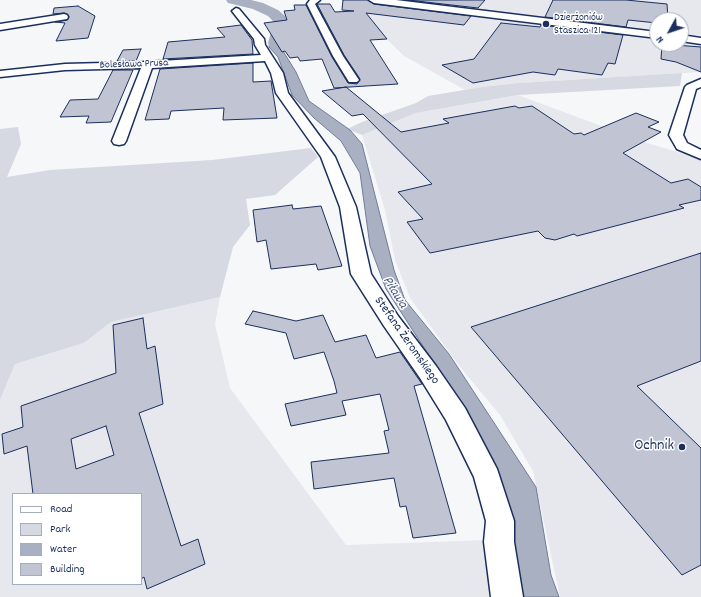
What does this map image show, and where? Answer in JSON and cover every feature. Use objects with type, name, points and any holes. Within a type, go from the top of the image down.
[{"type":"main road","points":[[374,0],[649,34]]},
{"type":"main road","points":[[689,39],[701,41]]},
{"type":"street","points":[[316,0],[311,4],[338,56],[354,80]]},
{"type":"street","name":"Stefana Żeromskiego","points":[[236,11],[259,39],[267,58],[276,73],[282,93],[328,157],[348,207],[361,274],[391,322],[428,372],[456,415],[487,477],[500,521],[499,542],[507,597]]},
{"type":"street","points":[[0,27],[64,18]]},
{"type":"street","name":"Bolesława Prusa","points":[[0,74],[65,67],[148,65],[267,58]]},
{"type":"street","points":[[119,141],[148,65]]},
{"type":"street","points":[[701,82],[691,87],[676,135],[682,146],[701,155]]},
{"type":"shaded area","points":[[347,0],[649,39],[649,52],[689,52],[689,44],[701,46],[701,72],[519,83],[465,90],[404,56]]},
{"type":"shaded area","points":[[397,0],[701,0],[701,36],[689,34],[689,12],[649,12],[649,29]]},
{"type":"shaded area","points":[[518,95],[647,143],[701,159],[701,597],[560,597],[533,471],[500,415],[460,367],[410,298],[395,260],[385,210],[362,135],[416,113]]},
{"type":"shaded area","points":[[220,297],[215,324],[230,388],[346,545],[489,540],[496,597],[0,597],[0,400],[15,364],[84,343],[111,322]]},
{"type":"green space","points":[[682,73],[680,86],[518,95],[416,113],[362,135],[347,129],[362,122],[416,103],[428,96],[482,87],[519,83]]},
{"type":"green space","points":[[18,127],[21,144],[7,177],[50,170],[212,160],[311,148],[318,157],[275,195],[246,199],[250,225],[233,247],[220,297],[111,322],[84,343],[15,364],[0,400],[0,129]]},
{"type":"water","points":[[228,0],[243,1],[274,11],[284,19],[278,43],[296,72],[309,101],[350,130],[362,144],[394,270],[405,300],[449,354],[536,487],[551,575],[559,597],[523,597],[454,394],[386,289],[370,246],[360,173],[341,141],[314,118],[292,95],[278,57],[269,47],[270,40],[274,32],[275,17],[265,11]]},
{"type":"building","points":[[343,0],[368,0],[374,4],[471,16],[464,25],[366,13],[387,39],[370,40],[398,84],[334,88],[322,59],[300,61],[298,57],[290,58],[285,51],[282,52],[264,23],[287,20],[284,11],[295,10],[294,5],[306,5],[332,57],[348,83],[357,84],[360,79],[344,55],[317,4],[330,4],[335,12],[354,11],[342,10]]},
{"type":"building","points":[[408,0],[485,0],[478,8]]},
{"type":"building","points":[[553,0],[626,0],[667,4],[668,12],[649,12],[649,22],[628,20],[626,27],[545,17]]},
{"type":"building","points":[[78,6],[95,16],[88,38],[56,41],[65,23],[55,22],[67,20],[69,16],[64,13],[53,14],[54,8]]},
{"type":"building","points":[[501,23],[540,27],[541,25],[623,35],[615,64],[608,63],[602,75],[558,69],[555,75],[533,72],[473,83],[442,65],[474,59]]},
{"type":"building","points":[[241,25],[252,40],[253,54],[163,59],[168,42],[225,37],[217,28]]},
{"type":"building","points":[[689,46],[701,47],[701,72],[676,62],[661,59],[661,52],[689,52]]},
{"type":"building","points":[[141,49],[136,61],[117,61],[123,50]]},
{"type":"building","points":[[253,63],[253,82],[271,81],[277,118],[223,120],[224,108],[171,111],[169,119],[145,120],[160,69]]},
{"type":"building","points":[[113,70],[133,70],[111,122],[86,123],[89,116],[60,117],[70,100],[98,99]]},
{"type":"building","points":[[346,87],[401,132],[449,123],[443,119],[515,106],[519,108],[532,106],[574,134],[581,133],[584,135],[636,113],[659,122],[648,127],[661,132],[623,153],[671,183],[688,179],[701,187],[701,200],[679,205],[684,208],[577,236],[574,234],[555,240],[545,238],[538,231],[430,253],[407,222],[423,219],[398,192],[432,184],[363,114],[352,116],[322,91]]},
{"type":"building","points":[[292,205],[293,209],[321,206],[342,266],[318,270],[316,264],[271,269],[266,240],[257,242],[253,210]]},
{"type":"building","points":[[701,253],[701,361],[637,386],[701,448],[701,565],[682,575],[471,327]]},
{"type":"building","points":[[253,311],[296,321],[323,315],[335,342],[366,335],[376,358],[400,352],[422,384],[414,386],[456,533],[413,538],[406,506],[400,507],[394,478],[314,489],[311,462],[389,453],[384,431],[389,430],[380,394],[342,401],[346,415],[291,426],[285,404],[337,393],[334,381],[324,352],[294,359],[286,333],[245,324]]},
{"type":"building","points":[[143,318],[147,349],[155,346],[163,404],[139,413],[181,546],[198,539],[205,564],[147,589],[144,577],[142,578],[142,493],[33,493],[27,446],[4,454],[2,434],[23,427],[21,406],[116,373],[113,325]],"holes":[[[106,426],[114,455],[76,469],[71,439]]]},
{"type":"waterway","name":"Piława","points":[[233,0],[258,6],[273,13],[279,18],[282,22],[276,43]]},
{"type":"place","name":"Dzierżoniów Staszica 121","points":[[546,24]]},
{"type":"place","name":"Ochnik","points":[[682,447]]}]
